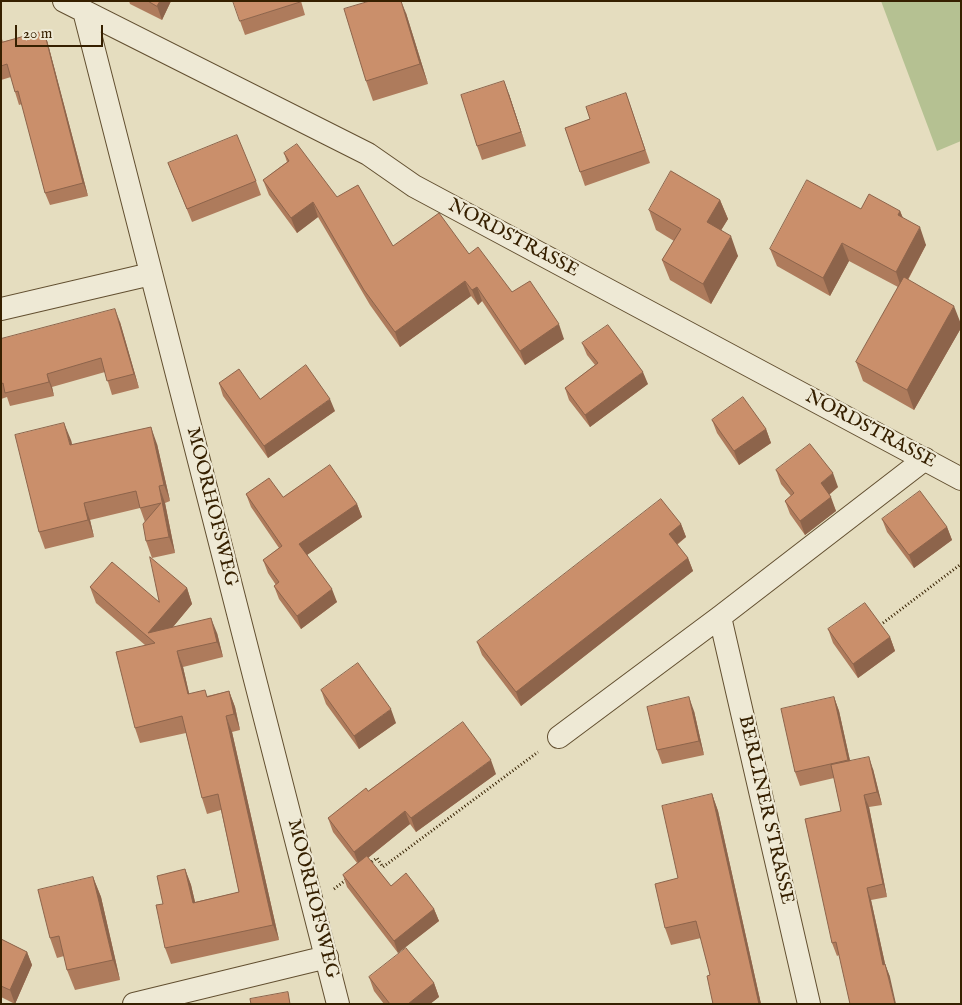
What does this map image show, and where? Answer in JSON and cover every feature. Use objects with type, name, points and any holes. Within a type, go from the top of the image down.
[{"type":"street","name":"MOORHOFSWEG","points":[[74,6],[151,274],[338,1004]]},
{"type":"street","name":"NORDSTRASSE","points":[[74,6],[368,154],[414,186],[961,479]]},
{"type":"street","points":[[1,309],[151,274]]},
{"type":"street","points":[[559,737],[720,617],[925,459]]},
{"type":"street","name":"BERLINER STRASSE","points":[[720,617],[809,1004]]},
{"type":"street","points":[[134,1004],[327,958]]},
{"type":"path","points":[[883,623],[961,564]]},
{"type":"path","points":[[361,870],[376,858],[384,867],[559,737]]},
{"type":"path","points":[[313,904],[353,875]]},
{"type":"green space","points":[[881,1],[961,1],[961,141],[937,151]]},
{"type":"building","points":[[148,1],[160,1],[157,6]]},
{"type":"building","points":[[233,1],[300,1],[300,2],[240,21]]},
{"type":"building","points":[[370,1],[401,1],[420,64],[366,81],[344,9]]},
{"type":"building","points":[[44,31],[83,183],[45,193],[18,91],[15,92],[7,64],[1,66],[1,41]]},
{"type":"building","points":[[504,81],[521,132],[477,146],[461,95]]},
{"type":"building","points":[[626,93],[645,150],[580,172],[565,128],[590,119],[586,107]]},
{"type":"building","points":[[237,135],[256,181],[187,209],[168,163]]},
{"type":"building","points":[[297,144],[337,197],[358,185],[393,246],[439,213],[469,254],[478,247],[512,292],[530,281],[559,324],[520,351],[477,287],[472,290],[465,281],[395,332],[364,290],[313,202],[291,218],[263,180],[289,161],[284,153]]},
{"type":"building","points":[[671,171],[720,200],[707,222],[731,236],[703,284],[662,260],[681,229],[649,210]]},
{"type":"building","points":[[807,180],[861,209],[869,194],[900,211],[898,215],[920,227],[896,272],[842,243],[823,278],[770,249]]},
{"type":"building","points":[[904,277],[954,306],[907,390],[856,362]]},
{"type":"building","points":[[115,309],[134,374],[107,381],[101,358],[47,374],[49,382],[5,393],[3,383],[1,384],[1,339]]},
{"type":"building","points":[[608,325],[643,372],[585,415],[565,388],[598,363],[582,343]]},
{"type":"building","points":[[306,365],[330,399],[264,446],[219,383],[239,369],[260,399]]},
{"type":"building","points":[[743,397],[766,429],[734,451],[712,420]]},
{"type":"building","points":[[64,423],[70,445],[151,427],[164,485],[159,486],[169,537],[146,541],[143,524],[161,503],[140,508],[136,491],[84,503],[88,520],[39,532],[15,435]]},
{"type":"building","points":[[810,444],[833,473],[821,483],[831,497],[800,521],[785,501],[794,493],[776,470]]},
{"type":"building","points":[[330,465],[357,504],[299,544],[332,589],[297,616],[274,586],[279,582],[263,560],[282,546],[246,494],[269,478],[283,497]]},
{"type":"building","points":[[920,491],[947,527],[909,555],[882,519]]},
{"type":"building","points":[[661,499],[681,524],[669,534],[688,558],[516,692],[477,642]]},
{"type":"building","points":[[150,557],[187,588],[148,633],[211,618],[217,642],[177,651],[188,694],[205,690],[207,697],[229,691],[234,714],[226,716],[273,925],[165,948],[156,905],[163,904],[157,876],[185,869],[193,903],[239,892],[218,794],[202,798],[182,716],[135,728],[116,652],[155,643],[90,587],[112,562],[159,602]]},
{"type":"building","points":[[865,603],[890,637],[853,664],[828,629]]},
{"type":"building","points":[[358,663],[391,709],[354,736],[321,690]]},
{"type":"building","points":[[689,697],[699,741],[657,750],[647,707]]},
{"type":"building","points":[[834,697],[848,760],[795,772],[781,709]]},
{"type":"building","points":[[463,722],[491,760],[411,818],[405,811],[354,852],[328,818],[366,788],[368,791]]},
{"type":"building","points":[[869,757],[877,792],[864,795],[883,884],[867,888],[883,965],[885,964],[895,1004],[850,1004],[836,942],[832,943],[805,819],[841,811],[831,765]]},
{"type":"building","points":[[712,794],[759,1004],[713,1004],[707,976],[710,975],[696,921],[665,928],[655,884],[678,878],[662,806]]},
{"type":"building","points":[[367,856],[391,886],[406,873],[434,909],[394,941],[343,875]]},
{"type":"building","points":[[93,877],[113,960],[67,970],[59,936],[50,938],[38,890]]},
{"type":"building","points":[[1,939],[27,952],[10,990],[1,986]]},
{"type":"building","points":[[406,948],[434,983],[408,1004],[390,1004],[369,977]]},
{"type":"building","points":[[288,992],[290,1004],[251,1004],[250,999]]}]
